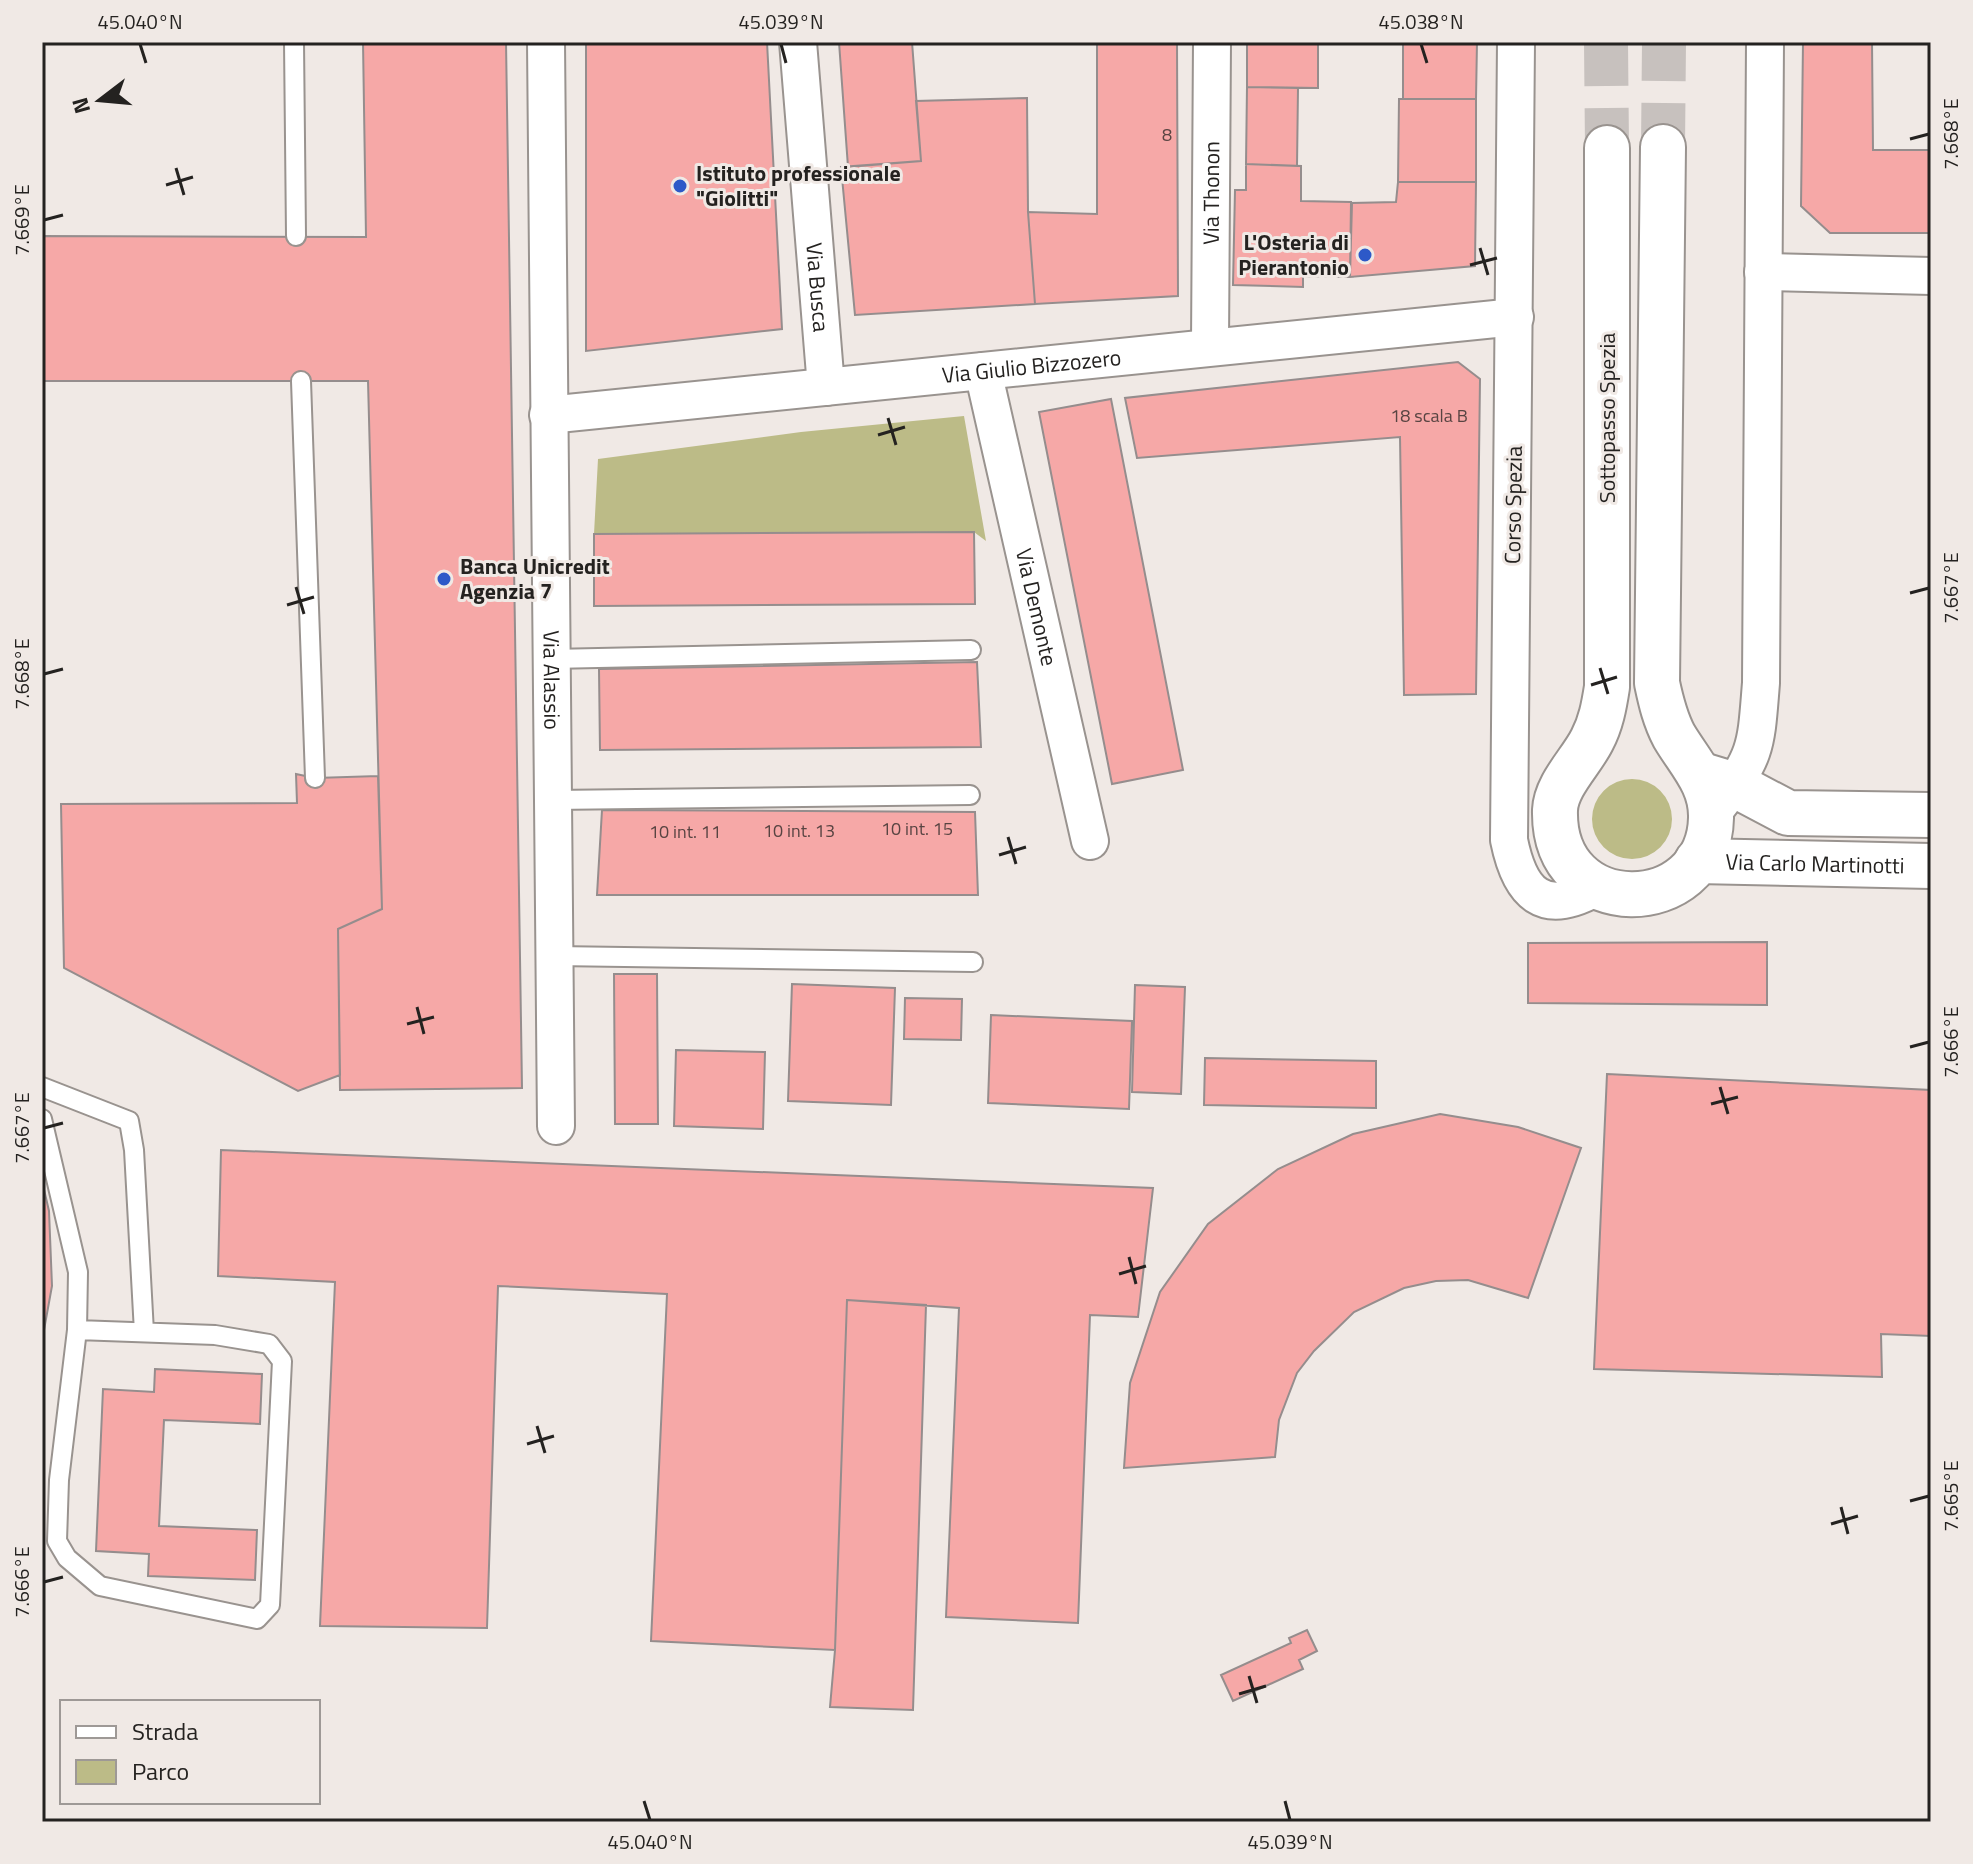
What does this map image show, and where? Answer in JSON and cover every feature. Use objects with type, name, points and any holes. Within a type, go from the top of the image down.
[{"type":"street","name":"Via Alassio","points":[[546,42],[556,1126]]},
{"type":"street","name":"Via Busca","points":[[798,42],[826,387]]},
{"type":"street","name":"Via Thonon","points":[[1210,345],[1212,42]]},
{"type":"street","name":"Corso Spezia","points":[[1516,42],[1509,840],[1514,864],[1525,885],[1539,898],[1555,903],[1573,900],[1595,888]]},
{"type":"street","points":[[1595,888],[1621,895],[1642,895],[1683,876],[1697,861],[1708,839],[1716,792],[1748,767],[1755,749],[1761,683],[1765,42]]},
{"type":"street","points":[[1663,147],[1657,683],[1662,709],[1674,735],[1716,792],[1788,813],[1931,815]]},
{"type":"street","name":"Sottopasso Spezia","points":[[1595,888],[1576,871],[1562,848],[1555,806],[1562,788],[1593,740],[1607,687],[1607,148]]},
{"type":"street","points":[[1763,272],[1931,276]]},
{"type":"street","name":"Via Giulio Bizzozero","points":[[548,415],[1210,345],[1515,317]]},
{"type":"street","name":"Via Demonte","points":[[983,371],[1090,841]]},
{"type":"street","name":"Via Carlo Martinotti","points":[[1697,861],[1931,866]]},
{"type":"lane","points":[[294,42],[296,236]]},
{"type":"lane","points":[[301,381],[315,778]]},
{"type":"lane","points":[[551,659],[971,650]]},
{"type":"lane","points":[[552,800],[970,795]]},
{"type":"lane","points":[[555,956],[973,962]]},
{"type":"lane","points":[[42,1087],[129,1121],[134,1150],[144,1332]]},
{"type":"lane","points":[[42,1119],[78,1272],[77,1330],[59,1480],[57,1541],[67,1558],[100,1586],[257,1619],[270,1605],[282,1361],[269,1344],[215,1335],[77,1330]]},
{"type":"green space","points":[[964,416],[986,541],[974,532],[594,534],[598,459],[801,432]]},
{"type":"green space","points":[[1632,779],[1647,782],[1660,791],[1669,804],[1672,819],[1669,834],[1660,847],[1647,856],[1632,859],[1617,856],[1604,847],[1595,834],[1592,819],[1595,804],[1604,791],[1617,782]]},
{"type":"building","name":"Banca Unicredit Agenzia 7","points":[[363,42],[506,42],[522,1088],[340,1090],[338,929],[382,909],[368,381],[42,381],[42,236],[366,237]]},
{"type":"building","name":"Istituto professionale \"Giolitti\"","points":[[586,42],[767,42],[782,329],[586,351]]},
{"type":"building","points":[[839,42],[912,42],[921,161],[848,167]]},
{"type":"building","points":[[1097,42],[1177,42],[1178,296],[1035,304],[1028,212],[1097,214]]},
{"type":"building","points":[[1247,42],[1318,42],[1318,88],[1247,87]]},
{"type":"building","points":[[1403,42],[1477,42],[1476,99],[1403,99]]},
{"type":"building","points":[[1803,42],[1872,42],[1873,150],[1931,150],[1931,233],[1830,233],[1801,206]]},
{"type":"building","points":[[1247,87],[1298,88],[1297,166],[1246,164]]},
{"type":"building","points":[[1027,98],[1028,212],[1035,304],[855,315],[841,167],[921,161],[916,101]]},
{"type":"building","points":[[1399,99],[1476,99],[1476,182],[1398,182]]},
{"type":"building","points":[[1246,164],[1301,166],[1301,201],[1351,202],[1350,277],[1303,276],[1303,287],[1233,285],[1235,190],[1246,190]]},
{"type":"building","points":[[1398,182],[1476,182],[1475,266],[1350,277],[1352,203],[1396,202]]},
{"type":"building","points":[[1458,362],[1480,379],[1476,694],[1404,695],[1400,437],[1137,458],[1125,398]]},
{"type":"building","points":[[1111,399],[1183,770],[1112,784],[1039,412]]},
{"type":"building","points":[[974,532],[975,604],[594,606],[594,534]]},
{"type":"building","points":[[977,662],[981,747],[600,750],[599,669]]},
{"type":"building","points":[[296,774],[315,778],[378,776],[382,909],[338,929],[340,1075],[298,1091],[64,968],[61,804],[297,803]]},
{"type":"building","points":[[602,810],[975,812],[978,895],[597,895]]},
{"type":"building","points":[[1767,942],[1767,1005],[1528,1003],[1528,943]]},
{"type":"building","points":[[614,974],[657,974],[658,1124],[615,1124]]},
{"type":"building","points":[[792,984],[895,988],[891,1105],[788,1101]]},
{"type":"building","points":[[1135,985],[1185,987],[1181,1094],[1132,1092]]},
{"type":"building","points":[[905,998],[962,999],[961,1040],[904,1039]]},
{"type":"building","points":[[991,1015],[1132,1021],[1129,1109],[988,1103]]},
{"type":"building","points":[[676,1050],[765,1052],[763,1129],[674,1126]]},
{"type":"building","points":[[1205,1058],[1376,1061],[1376,1108],[1204,1105]]},
{"type":"building","points":[[1607,1074],[1931,1090],[1931,1336],[1881,1334],[1882,1377],[1594,1369]]},
{"type":"building","points":[[1440,1114],[1518,1127],[1581,1148],[1528,1298],[1468,1280],[1436,1281],[1404,1288],[1354,1312],[1314,1351],[1297,1373],[1279,1420],[1275,1457],[1124,1468],[1130,1383],[1160,1292],[1208,1224],[1278,1169],[1353,1134]]},
{"type":"building","points":[[221,1150],[1153,1188],[1138,1317],[1090,1315],[1078,1623],[946,1617],[959,1308],[847,1300],[835,1650],[651,1641],[667,1294],[498,1286],[487,1628],[320,1626],[335,1282],[218,1276]]},
{"type":"building","points":[[42,1181],[49,1211],[52,1286],[42,1341]]},
{"type":"building","points":[[847,1300],[926,1305],[913,1710],[830,1707],[835,1650]]},
{"type":"building","points":[[155,1369],[262,1374],[260,1424],[164,1420],[159,1526],[257,1530],[255,1580],[148,1576],[149,1554],[96,1551],[103,1389],[154,1392]]},
{"type":"building","points":[[1307,1630],[1317,1651],[1299,1660],[1303,1669],[1233,1701],[1221,1675],[1291,1643],[1289,1638]]},
{"type":"tunnel","points":[[1606,42],[1607,148]]},
{"type":"tunnel","points":[[1663,147],[1664,42]]},
{"type":"place","name":"Istituto professionale \"Giolitti\"","points":[[680,186]]},
{"type":"place","name":"L'Osteria di Pierantonio","points":[[1365,255]]},
{"type":"place","name":"Banca Unicredit Agenzia 7","points":[[444,579]]}]
